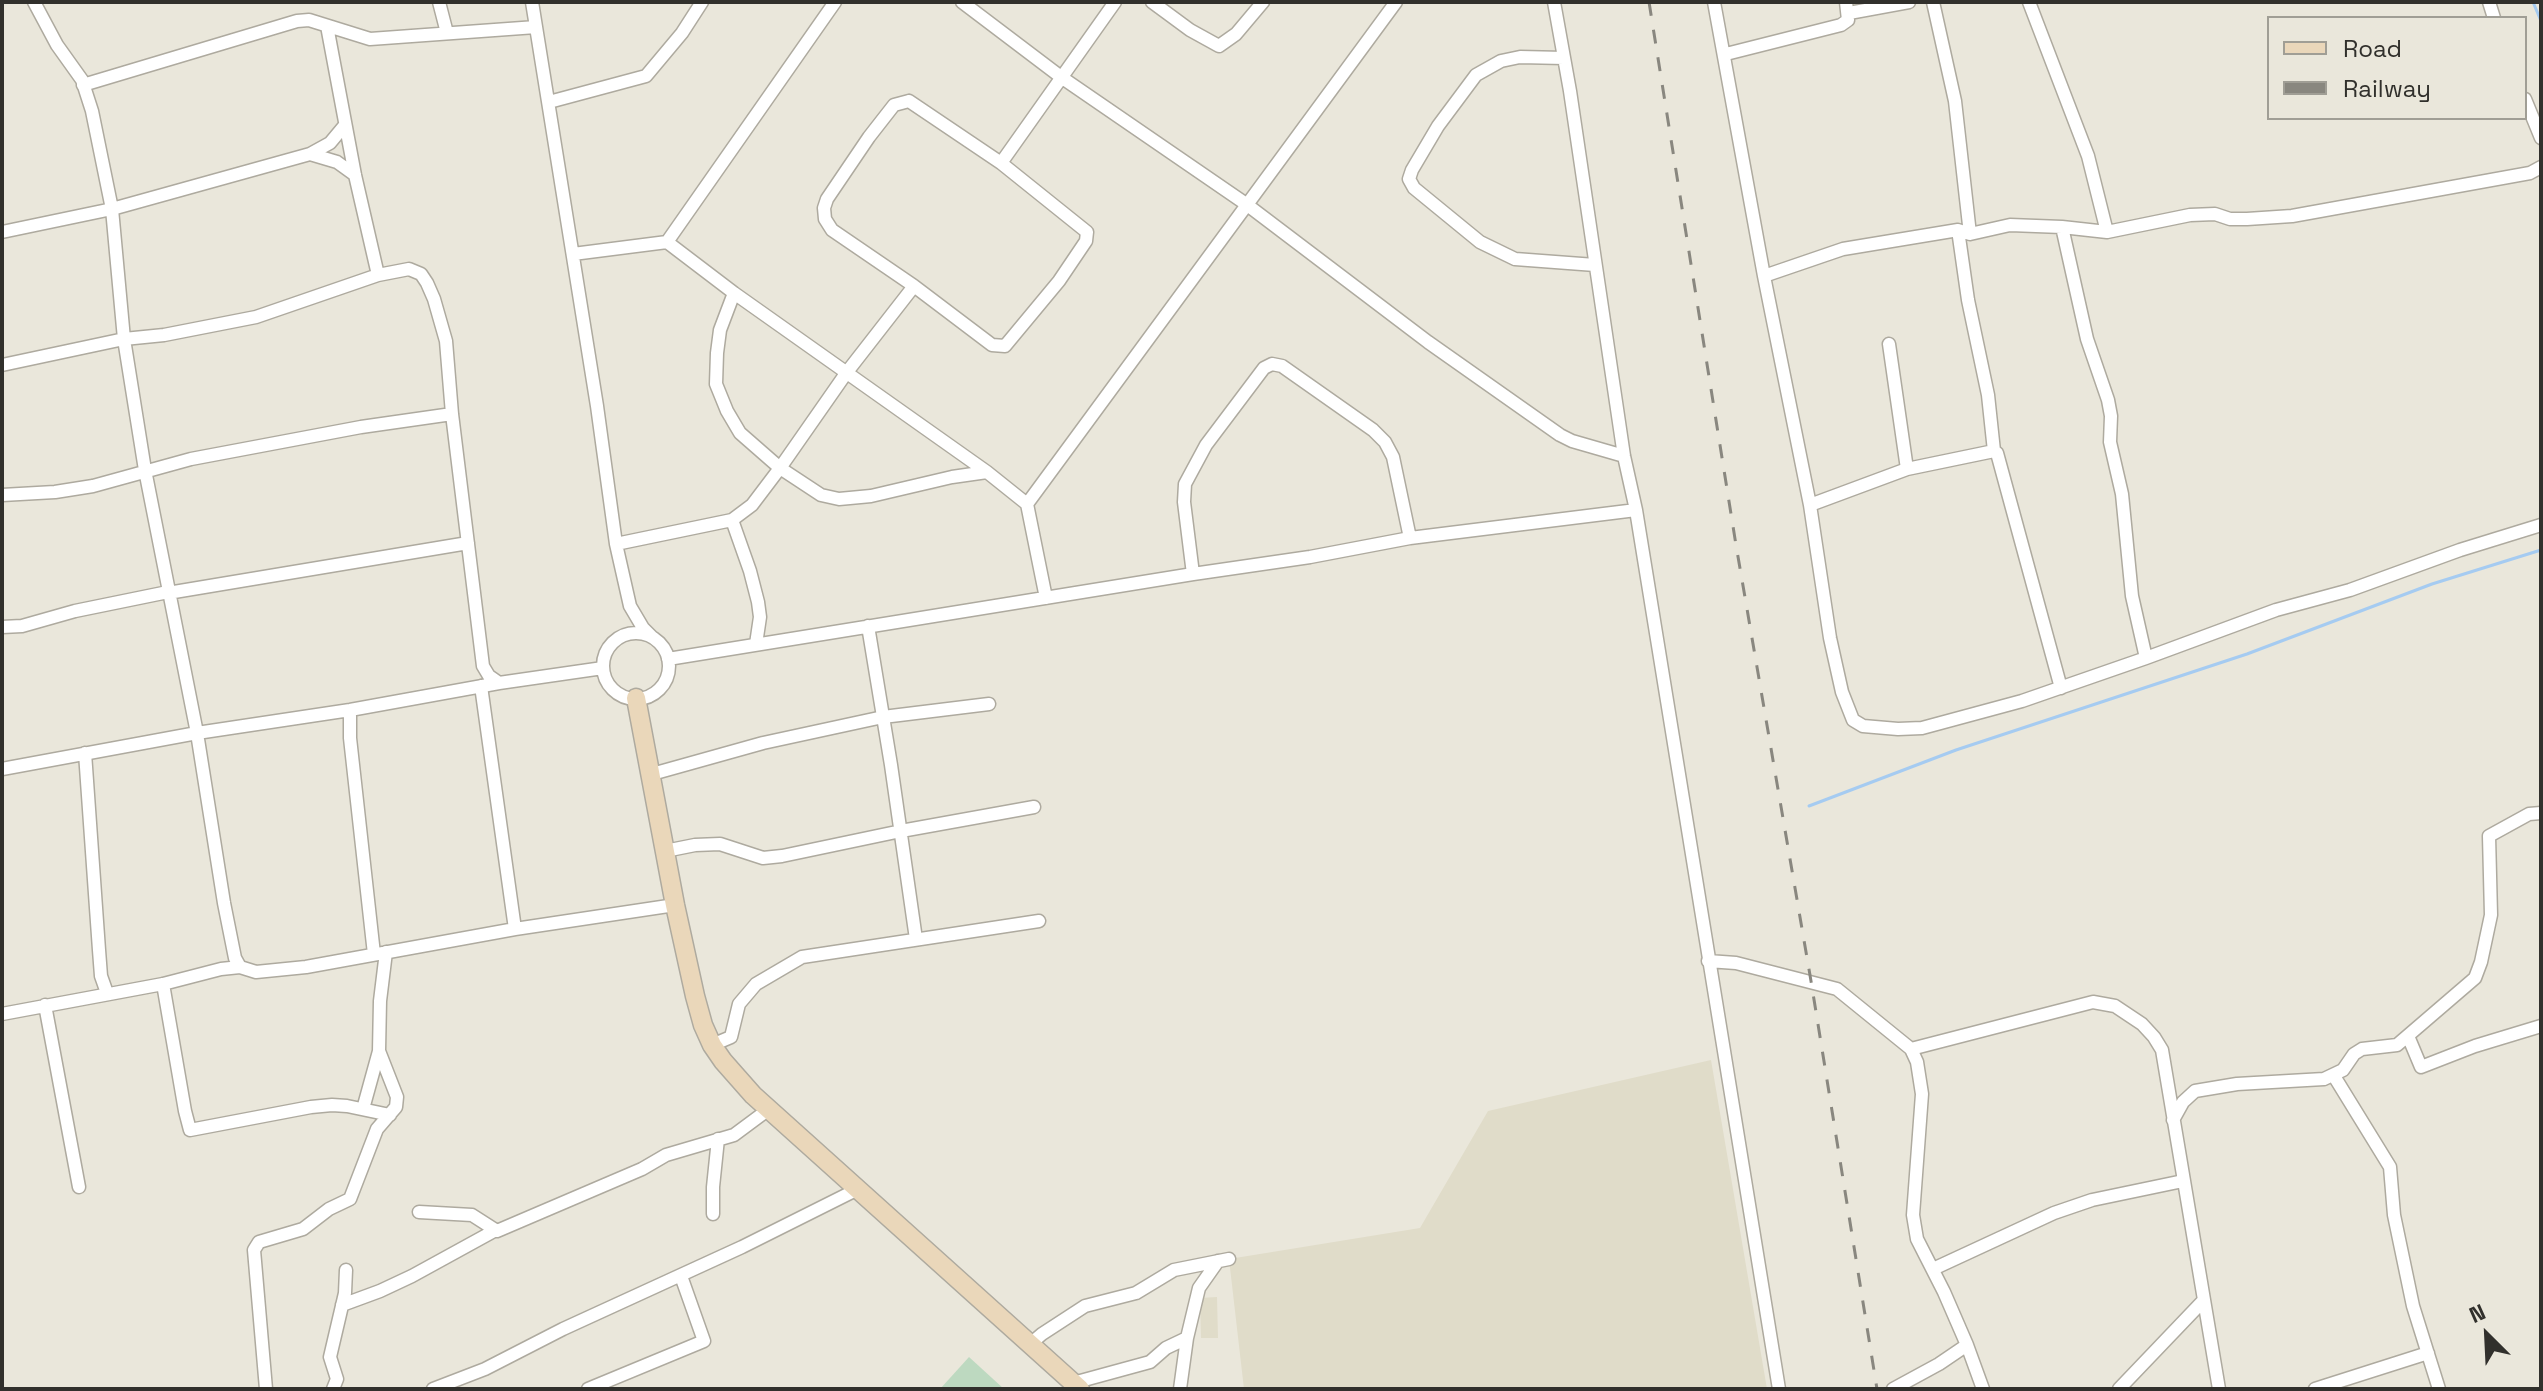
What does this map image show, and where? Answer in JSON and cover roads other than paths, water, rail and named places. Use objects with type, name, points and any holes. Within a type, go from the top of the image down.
[{"type":"street","points":[[439,2],[447,33]]},
{"type":"street","points":[[532,2],[616,544],[630,606],[643,628],[663,646],[668,659],[664,683],[652,694],[636,698],[616,692],[607,682],[603,668],[605,654],[620,631],[630,606]]},
{"type":"street","points":[[549,102],[646,76],[682,33],[702,2]]},
{"type":"street","points":[[667,242],[835,2]]},
{"type":"street","points":[[962,2],[1061,77],[1246,204],[1428,342],[1560,435],[1624,456]]},
{"type":"street","points":[[1001,163],[1115,2]]},
{"type":"street","points":[[1152,2],[1190,30],[1219,46],[1236,34],[1263,2]]},
{"type":"street","points":[[1027,504],[1396,2]]},
{"type":"street","points":[[1554,2],[1624,456],[1636,510],[1779,1389]]},
{"type":"street","points":[[1714,2],[1810,505],[1830,638],[1842,692],[1853,720],[1863,726],[1922,728],[2061,688],[2276,610],[2350,590],[2460,550],[2541,525]]},
{"type":"street","points":[[1726,54],[1841,25],[1848,20],[1848,8],[1909,2]]},
{"type":"street","points":[[1933,2],[1955,101],[1970,313],[1988,395],[1994,451],[2061,688]]},
{"type":"street","points":[[2029,2],[2088,156],[2107,232]]},
{"type":"street","points":[[36,4],[83,85],[92,111],[112,209],[124,339],[145,470],[197,733],[224,903],[235,958],[240,967]]},
{"type":"street","points":[[83,85],[297,21],[309,20],[370,39],[536,27]]},
{"type":"street","points":[[327,26],[355,175],[378,275]]},
{"type":"street","points":[[1564,58],[1520,57],[1501,61],[1476,75],[1438,126],[1409,179],[1414,188],[1480,242],[1515,259],[1595,265]]},
{"type":"street","points":[[909,101],[1001,163],[1087,232],[1086,241],[1059,281],[1010,343],[998,347],[832,230],[825,219],[827,199],[894,105],[909,101]]},
{"type":"street","points":[[2527,104],[2541,138]]},
{"type":"street","points":[[2,232],[112,209],[310,154],[330,143],[345,125]]},
{"type":"street","points":[[310,154],[337,162],[355,175]]},
{"type":"street","points":[[1764,276],[1843,249],[2010,225],[2107,232],[2190,215],[2215,214],[2230,219],[2292,216],[2530,173],[2541,167]]},
{"type":"street","points":[[2062,227],[2087,339],[2109,408],[2110,442],[2122,494],[2132,596],[2146,658]]},
{"type":"street","points":[[573,254],[667,242],[987,472],[1027,504],[1046,598]]},
{"type":"street","points":[[2,365],[124,339],[180,333],[256,317],[378,275],[409,269],[421,274],[427,283],[446,341],[483,666],[478,687],[515,929]]},
{"type":"street","points":[[616,544],[732,520],[752,505],[847,372],[914,286]]},
{"type":"street","points":[[734,293],[720,330],[716,384],[740,433],[780,468],[821,495],[839,499],[871,496],[987,472]]},
{"type":"street","points":[[1889,344],[1907,469]]},
{"type":"street","points":[[1193,574],[1184,502],[1185,484],[1206,445],[1264,368],[1272,364],[1282,366],[1373,430],[1385,442],[1393,457],[1410,538]]},
{"type":"street","points":[[2,495],[93,486],[191,459],[361,427],[452,414]]},
{"type":"street","points":[[1810,505],[1907,469],[1994,451]]},
{"type":"street","points":[[668,659],[1310,557],[1410,538],[1636,510]]},
{"type":"street","points":[[732,520],[758,602],[760,617],[756,644]]},
{"type":"street","points":[[2,627],[22,626],[75,611],[168,592],[468,543]]},
{"type":"street","points":[[868,626],[916,939]]},
{"type":"street","points":[[613,642],[632,633],[652,637]]},
{"type":"street","points":[[483,666],[489,676],[499,683]]},
{"type":"street","points":[[2,769],[197,733],[603,668]]},
{"type":"street","points":[[636,698],[695,996],[703,1025],[723,1061],[769,1109],[1077,1386],[1150,1362],[1166,1348],[1187,1338]]},
{"type":"street","points":[[652,774],[763,743],[883,717],[989,704]]},
{"type":"street","points":[[350,710],[354,782],[380,953],[379,1051],[363,1109]]},
{"type":"street","points":[[85,753],[101,976],[107,993]]},
{"type":"street","points":[[665,851],[720,844],[763,858],[1034,807]]},
{"type":"street","points":[[2173,1120],[2183,1102],[2195,1091],[2237,1084],[2310,1081],[2334,1076],[2362,1049],[2390,1047],[2408,1036],[2475,978],[2491,915],[2489,836],[2529,814],[2541,813]]},
{"type":"street","points":[[2,1014],[163,984],[221,969],[240,967],[256,972],[306,967],[515,929],[675,905]]},
{"type":"street","points":[[712,1045],[731,1037],[739,1004],[756,984],[802,957],[1039,921]]},
{"type":"street","points":[[1708,961],[1736,963],[1837,989],[1911,1049],[1917,1062],[1922,1094],[1913,1215],[1917,1239],[1967,1345],[1983,1389]]},
{"type":"street","points":[[163,984],[190,1130],[311,1107],[347,1106],[390,1115]]},
{"type":"street","points":[[1911,1049],[2093,1002],[2115,1006],[2142,1024],[2154,1037],[2162,1050],[2219,1389]]},
{"type":"street","points":[[45,1005],[79,1187]]},
{"type":"street","points":[[2408,1036],[2421,1067],[2475,1046],[2541,1026]]},
{"type":"street","points":[[266,1389],[254,1250],[259,1242],[303,1229],[329,1209],[350,1199],[377,1129],[396,1107],[397,1097],[379,1051]]},
{"type":"street","points":[[2334,1076],[2390,1167],[2394,1215],[2413,1306],[2439,1389]]},
{"type":"street","points":[[342,1305],[412,1276],[494,1231],[642,1169],[666,1155],[744,1129],[769,1109]]},
{"type":"street","points":[[713,1214],[718,1139]]},
{"type":"street","points":[[1933,1269],[2054,1213],[2092,1200],[2183,1181]]},
{"type":"street","points":[[433,1389],[485,1369],[858,1189]]},
{"type":"street","points":[[419,1212],[472,1215],[494,1231]]},
{"type":"street","points":[[1029,1345],[1085,1306],[1136,1293],[1174,1270],[1223,1260],[1199,1288],[1187,1338],[1180,1389]]},
{"type":"street","points":[[333,1389],[337,1379],[330,1357],[345,1293],[346,1270]]},
{"type":"street","points":[[588,1389],[704,1341],[681,1276]]},
{"type":"street","points":[[2119,1389],[2204,1300]]},
{"type":"street","points":[[1893,1389],[1967,1345]]},
{"type":"street","points":[[2315,1389],[2428,1353]]},
{"type":"waterway","points":[[2533,2],[2541,21]]},
{"type":"waterway","points":[[1809,806],[1956,750],[2247,654],[2432,584],[2541,550]]},
{"type":"railway","points":[[1649,2],[1877,1389]]}]
